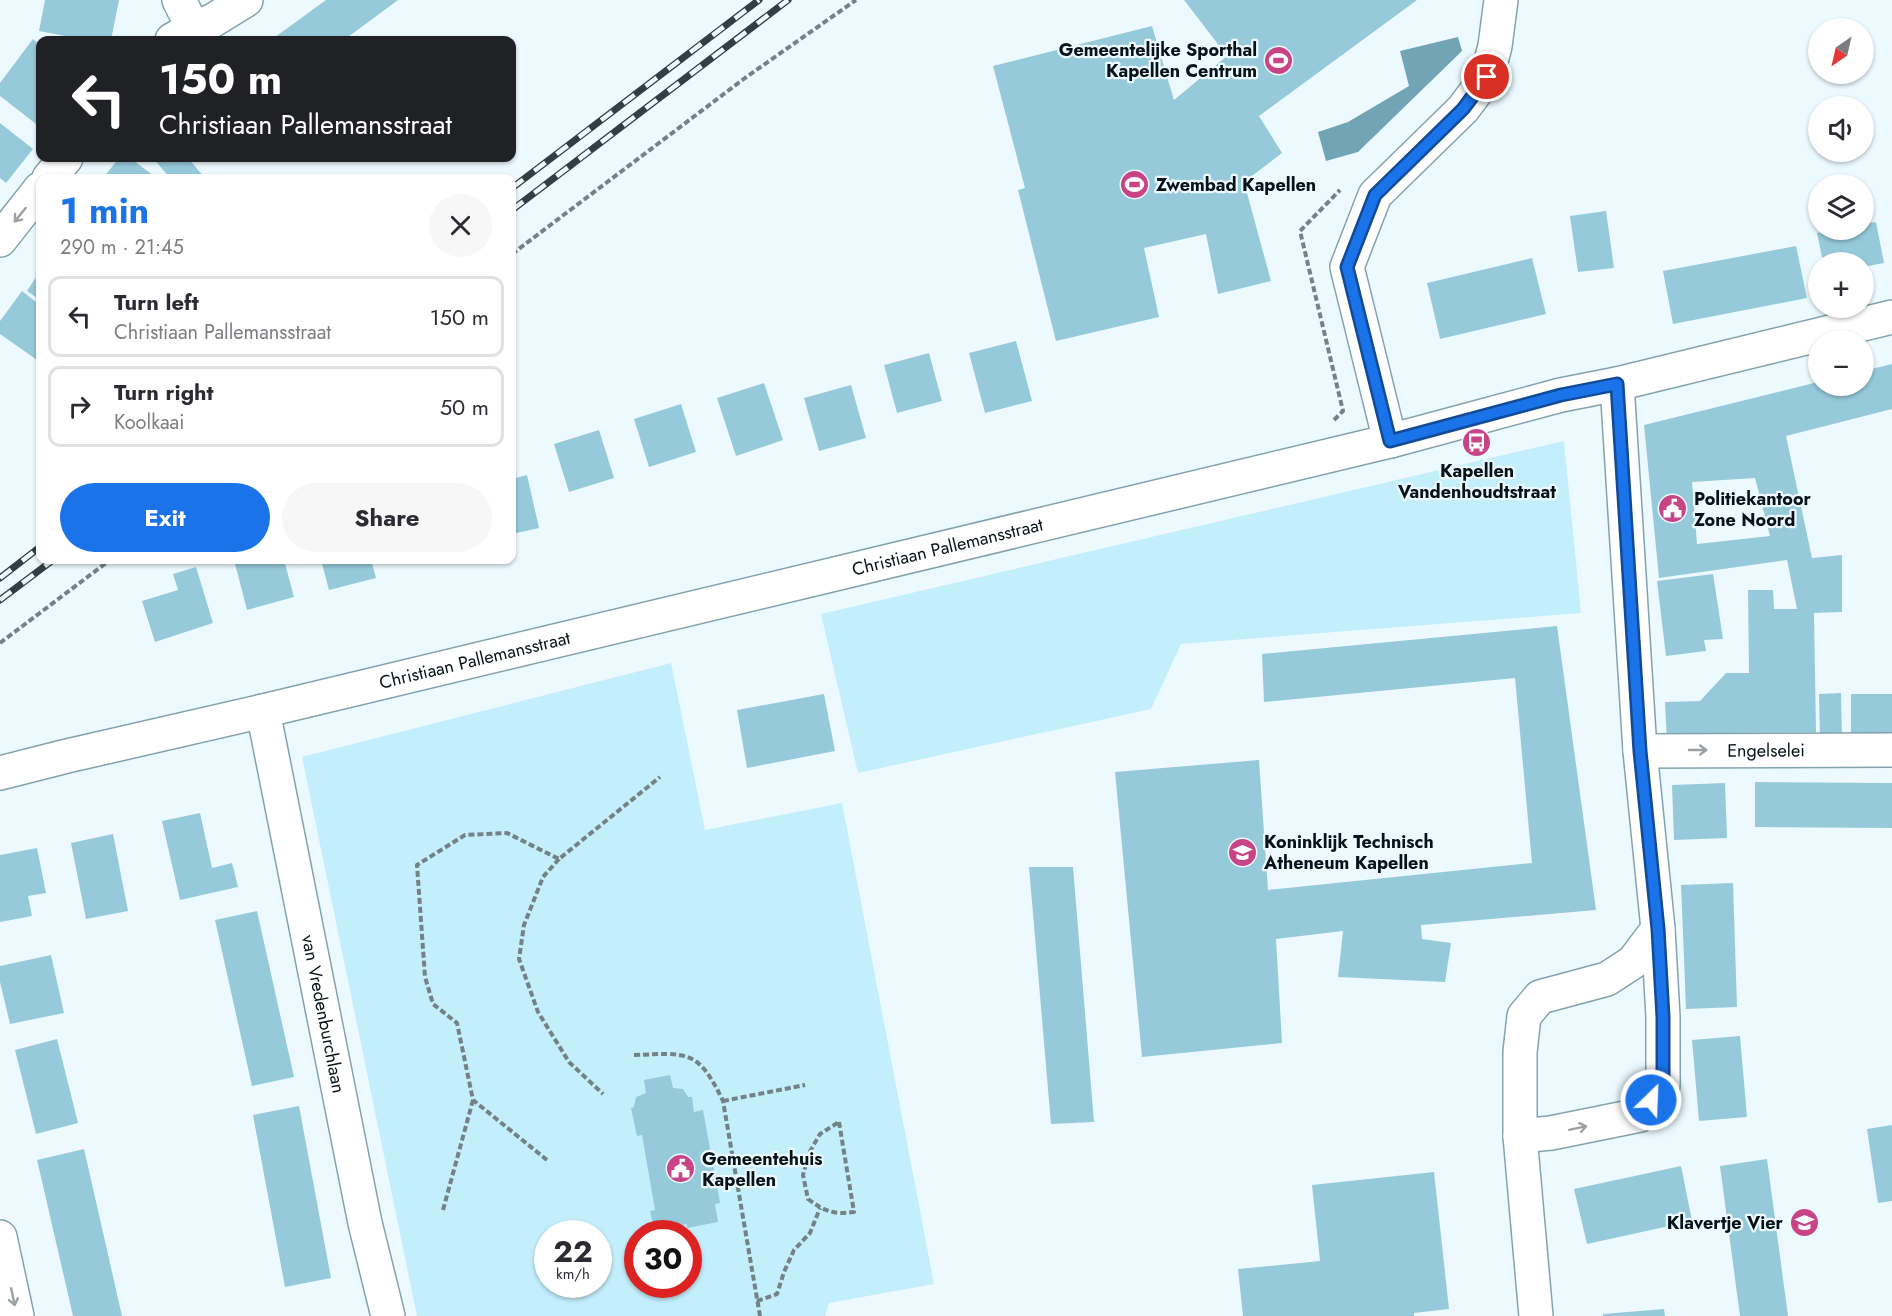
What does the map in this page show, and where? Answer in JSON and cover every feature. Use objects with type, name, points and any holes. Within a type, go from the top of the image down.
[{"type":"street","points":[[181,23],[212,21],[246,0]]},
{"type":"street","points":[[1390,441],[1347,267],[1375,195],[1463,109],[1487,77],[1495,46],[1501,0]]},
{"type":"street","points":[[52,174],[63,162]]},
{"type":"street","points":[[0,240],[36,194]]},
{"type":"street","name":"Christiaan Pallemansstraat","points":[[0,773],[1390,441],[1561,395],[1617,384],[1892,317]]},
{"type":"street","points":[[1520,1136],[1551,1133],[1640,1115],[1663,1085],[1663,1017],[1658,929],[1640,751],[1617,384]]},
{"type":"street","name":"van Vredenburchlaan","points":[[263,711],[363,1212],[388,1316]]},
{"type":"street","name":"Engelselei","points":[[1640,751],[1892,750]]},
{"type":"street","points":[[1536,1316],[1520,1136],[1520,1052],[1524,1016],[1540,997],[1606,979],[1633,962],[1658,929]]},
{"type":"street","points":[[0,1237],[17,1316]]},
{"type":"path","points":[[516,251],[745,78],[856,0]]},
{"type":"path","points":[[0,643],[105,564]]},
{"type":"path","points":[[603,1094],[569,1062],[538,1012],[519,959],[524,925],[543,877],[559,859],[660,777]]},
{"type":"path","points":[[442,1210],[473,1100],[457,1023],[433,1004],[425,976],[417,865],[465,835],[507,833],[559,859]]},
{"type":"path","points":[[634,1055],[674,1053],[693,1058],[711,1077],[723,1101],[760,1316]]},
{"type":"path","points":[[723,1101],[804,1085]]},
{"type":"path","points":[[473,1100],[547,1160]]},
{"type":"path","points":[[839,1122],[854,1212],[840,1214],[820,1208],[808,1199],[803,1175],[809,1153],[820,1134],[839,1122]]},
{"type":"path","points":[[757,1300],[777,1294],[794,1250],[810,1233],[820,1208]]},
{"type":"shaded area","points":[[1458,37],[1462,51],[1358,152],[1326,161],[1318,132],[1348,122],[1409,86],[1400,51]]},
{"type":"shaded area","points":[[1564,441],[1581,613],[1181,644],[1151,709],[858,773],[821,614]]},
{"type":"shaded area","points":[[671,663],[705,830],[842,803],[934,1284],[829,1303],[825,1316],[417,1316],[302,757]]},
{"type":"building","points":[[45,0],[119,0],[112,36],[65,36],[39,31]]},
{"type":"building","points":[[326,0],[398,0],[349,36],[276,36]]},
{"type":"building","name":"Zwembad Kapellen","points":[[1184,0],[1417,0],[1259,116],[1282,153],[1244,182],[1271,281],[1218,294],[1206,234],[1144,248],[1159,317],[1056,341],[1018,190],[1025,188],[993,66],[1152,26],[1174,100],[1227,56]]},
{"type":"building","points":[[33,39],[36,42],[36,124],[0,96],[0,83]]},
{"type":"building","points":[[0,123],[33,149],[6,183],[0,178]]},
{"type":"building","points":[[116,162],[135,162],[151,174],[106,174]]},
{"type":"building","points":[[156,162],[191,162],[202,174],[167,174]]},
{"type":"building","points":[[1606,211],[1614,268],[1578,272],[1570,216]]},
{"type":"building","points":[[1874,222],[1876,222],[1884,263],[1874,265],[1874,252],[1821,252],[1818,240],[1874,240]]},
{"type":"building","points":[[1796,246],[1807,298],[1673,324],[1663,271]]},
{"type":"building","points":[[1532,258],[1546,314],[1440,339],[1427,283]]},
{"type":"building","points":[[36,277],[36,297],[27,291]]},
{"type":"building","points":[[22,291],[36,302],[36,359],[0,334],[0,321]]},
{"type":"building","points":[[1016,341],[1032,401],[985,413],[969,353]]},
{"type":"building","points":[[929,353],[942,401],[897,413],[884,365]]},
{"type":"building","points":[[1892,364],[1892,409],[1786,436],[1812,558],[1842,555],[1842,612],[1814,613],[1816,732],[1727,733],[1702,741],[1667,741],[1665,702],[1700,701],[1726,673],[1749,673],[1748,590],[1773,590],[1774,609],[1797,609],[1787,560],[1659,578],[1644,425],[1808,384],[1808,396],[1874,396],[1874,368]],"holes":[[[1755,478],[1770,536],[1697,544],[1692,482]]]},
{"type":"building","points":[[764,383],[783,440],[736,456],[717,398]]},
{"type":"building","points":[[851,385],[866,438],[819,451],[804,398]]},
{"type":"building","points":[[681,404],[696,452],[649,467],[634,419]]},
{"type":"building","points":[[599,430],[614,478],[569,492],[554,444]]},
{"type":"building","points":[[527,475],[539,528],[516,533],[516,478]]},
{"type":"building","points":[[235,564],[285,564],[294,597],[247,610]]},
{"type":"building","points":[[322,564],[372,564],[376,578],[329,590]]},
{"type":"building","points":[[196,567],[213,623],[155,642],[142,601],[178,590],[173,574]]},
{"type":"building","points":[[1713,574],[1723,639],[1704,640],[1706,651],[1666,656],[1657,581]]},
{"type":"building","points":[[1557,626],[1596,910],[1421,925],[1422,939],[1451,943],[1445,982],[1338,977],[1343,931],[1276,939],[1282,1043],[1142,1057],[1115,772],[1259,760],[1268,890],[1532,863],[1515,678],[1264,702],[1262,654]]},
{"type":"building","points":[[1841,693],[1842,738],[1820,738],[1819,694]]},
{"type":"building","points":[[824,694],[835,751],[747,768],[737,710]]},
{"type":"building","points":[[1851,694],[1892,694],[1892,738],[1851,738]]},
{"type":"building","points":[[1755,782],[1892,783],[1892,828],[1755,827]]},
{"type":"building","points":[[1725,783],[1727,838],[1674,840],[1672,785]]},
{"type":"building","points":[[200,813],[212,868],[232,863],[238,887],[180,900],[162,821]]},
{"type":"building","points":[[113,834],[128,911],[86,919],[71,843]]},
{"type":"building","points":[[37,848],[46,893],[28,896],[32,916],[0,922],[0,855]]},
{"type":"building","points":[[1029,867],[1073,867],[1094,1122],[1051,1124]]},
{"type":"building","points":[[1733,883],[1737,1007],[1686,1009],[1681,885]]},
{"type":"building","points":[[257,911],[294,1077],[252,1086],[215,920]]},
{"type":"building","points":[[51,955],[64,1013],[10,1024],[0,982],[0,966]]},
{"type":"building","points":[[1740,1036],[1747,1117],[1699,1121],[1692,1040]]},
{"type":"building","points":[[57,1039],[78,1123],[36,1134],[15,1050]]},
{"type":"building","name":"Gemeentehuis Kapellen","points":[[670,1075],[673,1088],[683,1089],[688,1097],[692,1097],[694,1112],[703,1110],[720,1203],[715,1204],[718,1222],[702,1225],[702,1220],[652,1220],[650,1211],[655,1210],[642,1135],[637,1136],[631,1108],[634,1107],[636,1097],[646,1093],[644,1080]]},
{"type":"building","points":[[299,1106],[331,1278],[285,1287],[253,1115]]},
{"type":"building","points":[[1892,1125],[1892,1201],[1878,1203],[1867,1129]]},
{"type":"building","points":[[84,1149],[122,1316],[73,1316],[37,1160]]},
{"type":"building","points":[[1767,1159],[1788,1316],[1740,1316],[1720,1166]]},
{"type":"building","points":[[1681,1166],[1692,1221],[1587,1244],[1574,1189]]},
{"type":"building","points":[[1434,1172],[1449,1309],[1414,1313],[1414,1316],[1243,1316],[1238,1269],[1320,1261],[1312,1185]]},
{"type":"building","points":[[1664,1309],[1665,1316],[1603,1316],[1603,1314]]},
{"type":"railway","points":[[516,185],[759,0]]},
{"type":"railway","points":[[516,207],[788,0]]},
{"type":"railway","points":[[0,578],[36,550]]},
{"type":"railway","points":[[0,600],[48,564]]},
{"type":"place","name":"Gemeentelijke Sporthal Kapellen Centrum","points":[[1278,60]]},
{"type":"place","name":"Zwembad Kapellen","points":[[1135,185]]},
{"type":"place","name":"Kapellen Vandenhoudtstraat","points":[[1477,442]]},
{"type":"place","name":"Politiekantoor Zone Noord","points":[[1673,509]]},
{"type":"place","name":"Koninklijk Technisch Atheneum Kapellen","points":[[1243,852]]},
{"type":"place","name":"Gemeentehuis Kapellen","points":[[681,1169]]},
{"type":"place","name":"Klavertje Vier","points":[[1804,1223]]},
{"type":"route","points":[[1487,77],[1463,109],[1375,195],[1347,267],[1390,441],[1561,395],[1617,384],[1640,751],[1658,929],[1663,1017],[1663,1085],[1651,1100]]}]
